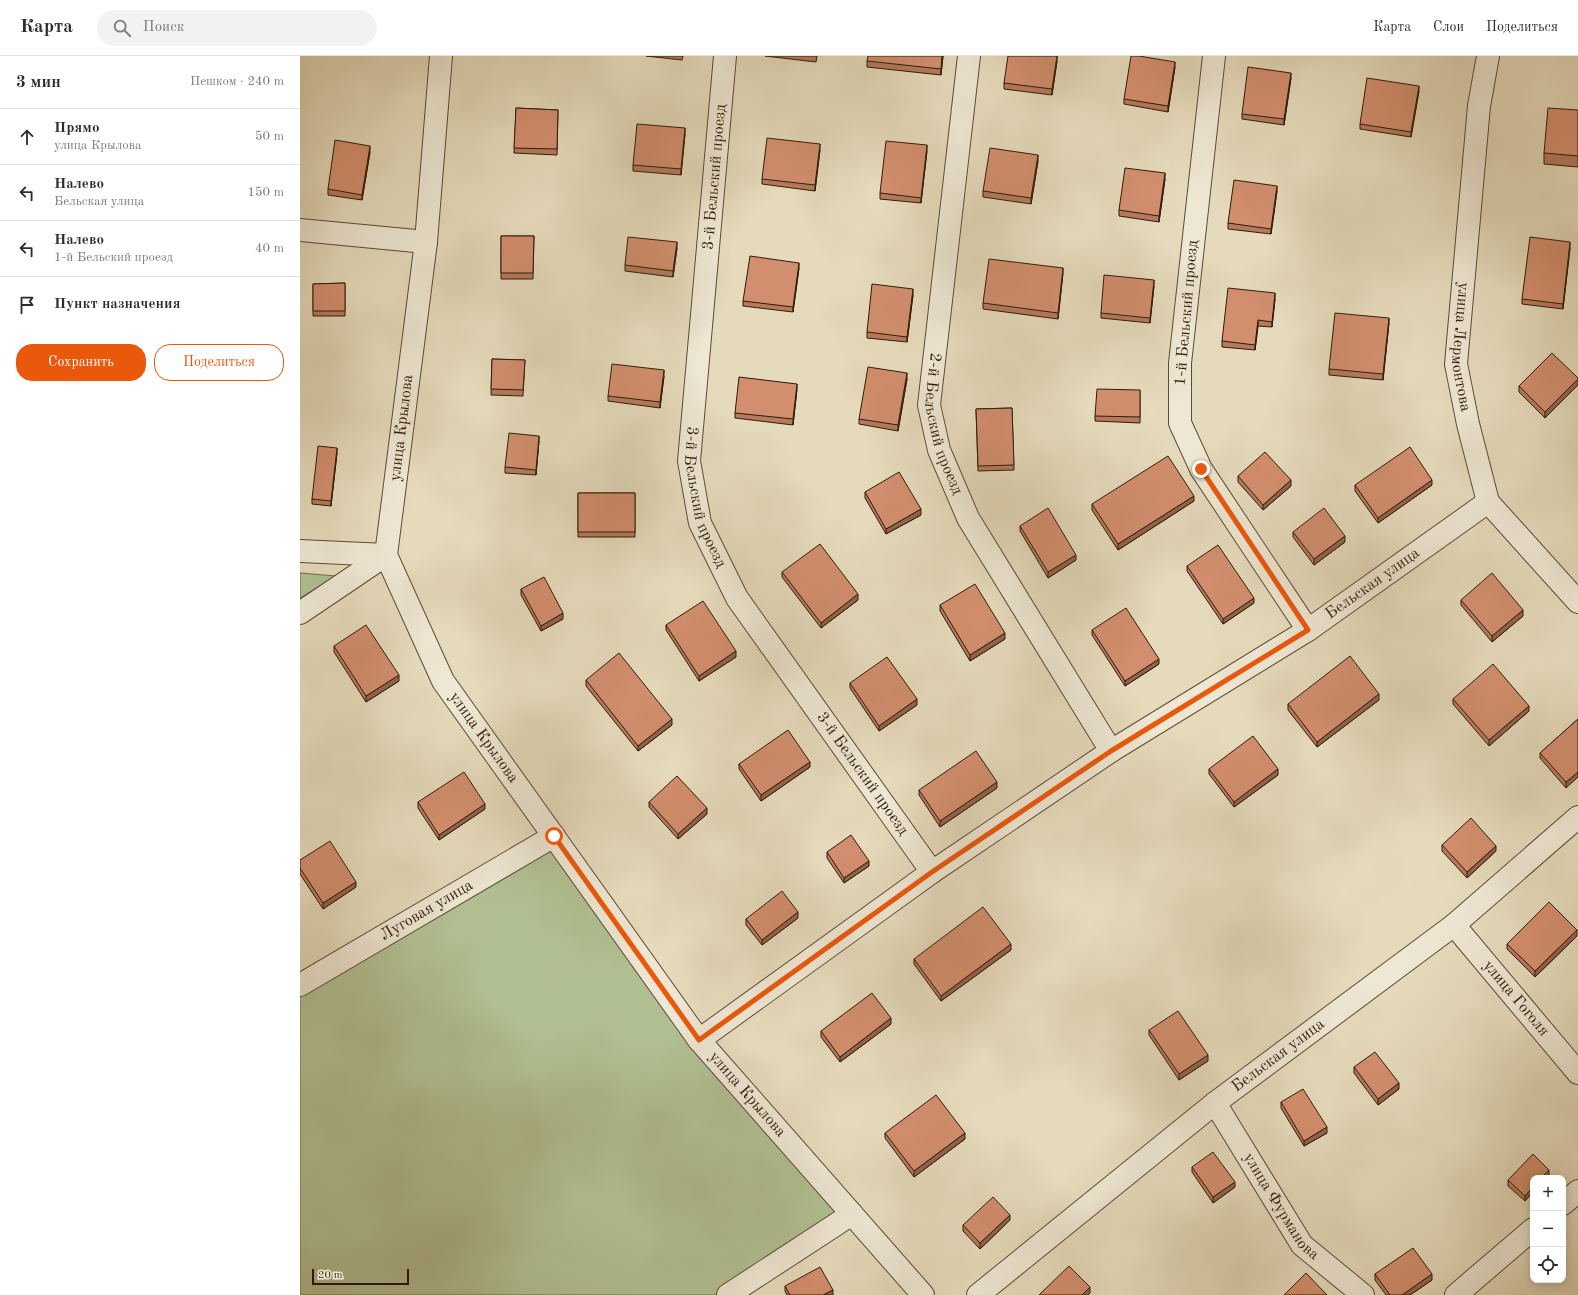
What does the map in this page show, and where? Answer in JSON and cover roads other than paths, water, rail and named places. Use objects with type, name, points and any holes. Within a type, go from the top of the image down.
[{"type":"street","name":"улица Крылова","points":[[442,56],[426,242],[386,555],[443,681],[699,1040],[923,1295]]},
{"type":"street","name":"3-й Бельский проезд","points":[[725,56],[689,461],[700,523],[737,598],[932,872]]},
{"type":"street","name":"2-й Бельский проезд","points":[[968,56],[929,405],[939,450],[968,518],[1111,751]]},
{"type":"street","name":"1-й Бельский проезд","points":[[1214,56],[1180,364],[1180,423],[1201,469],[1308,630]]},
{"type":"street","name":"улица Лермонтова","points":[[1488,56],[1478,106],[1456,364],[1468,424],[1488,502],[1578,602]]},
{"type":"street","points":[[300,230],[426,242]]},
{"type":"street","name":"Бельская улица","points":[[699,1040],[932,872],[1111,751],[1308,630],[1488,502]]},
{"type":"street","points":[[300,550],[386,555]]},
{"type":"street","points":[[300,613],[386,555]]},
{"type":"street","name":"Бельская улица","points":[[978,1295],[1215,1103],[1454,924],[1578,817]]},
{"type":"street","name":"Луговая улица","points":[[300,985],[554,836]]},
{"type":"street","name":"улица Гоголя","points":[[1454,924],[1578,1073]]},
{"type":"street","name":"улица Фурманова","points":[[1215,1103],[1302,1245],[1363,1295]]},
{"type":"street","points":[[1566,1201],[1578,1191]]},
{"type":"street","points":[[728,1295],[852,1214]]},
{"type":"street","points":[[1456,1295],[1530,1232]]}]
